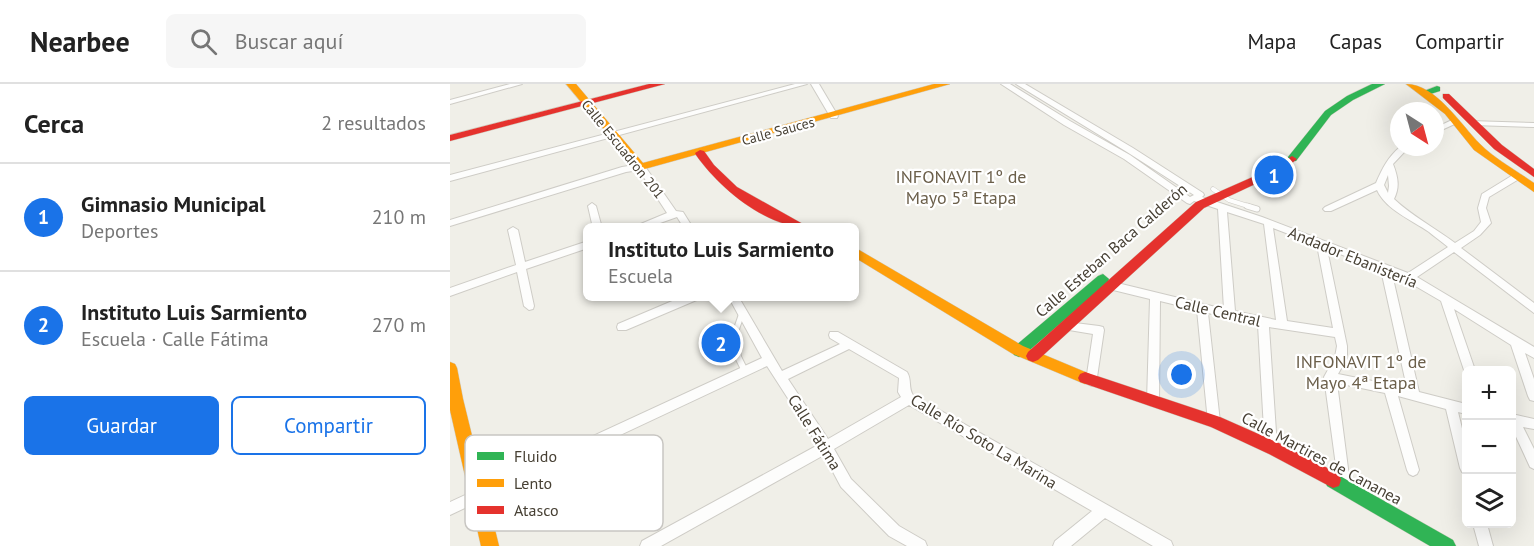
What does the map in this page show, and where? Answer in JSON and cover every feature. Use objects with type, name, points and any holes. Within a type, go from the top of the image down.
[{"type":"street","points":[[450,102],[518,84]]},
{"type":"street","name":"Calle Escuadron 201","points":[[571,84],[590,102],[612,134],[641,167],[673,214]]},
{"type":"street","points":[[450,138],[660,84]]},
{"type":"street","points":[[450,178],[803,84]]},
{"type":"street","points":[[815,84],[834,116]]},
{"type":"street","name":"Calle Sauces","points":[[450,223],[611,174],[700,153],[945,84]]},
{"type":"street","name":"Andador Ebanistería","points":[[1005,84],[1197,199],[1218,197],[1268,223],[1409,277],[1533,352]]},
{"type":"street","name":"Andador Ebanistería","points":[[1020,84],[1130,150],[1197,199]]},
{"type":"street","name":"Calle Esteban Baca Calderón","points":[[1019,351],[1106,284],[1168,229],[1197,199],[1218,197],[1268,164],[1296,155],[1328,113],[1350,98],[1380,84]]},
{"type":"street","points":[[1410,84],[1430,89],[1450,98],[1498,147],[1524,169],[1534,188]]},
{"type":"street","points":[[1430,89],[1478,148],[1534,174]]},
{"type":"street","points":[[450,133],[590,102]]},
{"type":"street","points":[[1444,127],[1455,122]]},
{"type":"street","points":[[1473,123],[1534,125]]},
{"type":"street","points":[[1478,148],[1498,147]]},
{"type":"street","points":[[700,153],[709,170],[737,195],[794,223]]},
{"type":"street","points":[[1328,209],[1380,184],[1394,156]]},
{"type":"street","points":[[1389,164],[1394,178],[1394,189],[1389,200]]},
{"type":"street","points":[[1409,277],[1477,233],[1486,223],[1482,208],[1485,196],[1524,169]]},
{"type":"street","points":[[1380,184],[1389,200],[1534,309]]},
{"type":"street","points":[[1218,197],[1230,315]]},
{"type":"street","points":[[592,206],[597,223]]},
{"type":"street","points":[[649,223],[673,214],[680,214],[686,223]]},
{"type":"street","points":[[1268,223],[1282,326]]},
{"type":"street","points":[[513,230],[529,306]]},
{"type":"street","points":[[1321,243],[1339,333],[1341,358],[1330,377],[1344,484]]},
{"type":"street","points":[[450,292],[583,246]]},
{"type":"street","name":"Calle Martires de Cananea","points":[[859,253],[1019,351],[1092,381],[1214,422],[1271,447],[1344,484],[1447,546]]},
{"type":"street","points":[[1385,267],[1414,396]]},
{"type":"street","name":"Calle Esteban Baca Calderón","points":[[1033,356],[1067,326],[1106,284]]},
{"type":"street","name":"Calle Central","points":[[1106,284],[1202,309],[1282,326],[1339,333]]},
{"type":"street","points":[[1153,401],[1155,296]]},
{"type":"street","points":[[1445,298],[1468,366]]},
{"type":"street","points":[[622,327],[685,301]]},
{"type":"street","name":"Calle Fátima","points":[[735,301],[769,360],[826,447],[846,483],[894,531],[920,546]]},
{"type":"street","points":[[1202,309],[1214,422]]},
{"type":"street","points":[[1263,322],[1271,447]]},
{"type":"street","points":[[1067,326],[1098,330],[1092,381]]},
{"type":"street","name":"Calle Río Soto La Marina","points":[[834,335],[903,375],[905,378],[904,392],[909,399],[1166,546]]},
{"type":"street","points":[[1516,342],[1534,396]]},
{"type":"street","points":[[781,377],[848,345]]},
{"type":"street","points":[[608,435],[769,360]]},
{"type":"street","points":[[450,368],[452,400],[465,446]]},
{"type":"street","points":[[1330,377],[1390,389],[1462,408]]},
{"type":"street","points":[[1390,389],[1413,470]]},
{"type":"street","points":[[647,546],[909,399]]},
{"type":"street","points":[[1451,406],[1462,449]]},
{"type":"street","points":[[1513,420],[1534,463]]},
{"type":"street","points":[[1516,420],[1534,424]]},
{"type":"street","points":[[450,509],[465,502]]},
{"type":"street","points":[[1060,546],[1103,511]]},
{"type":"street","points":[[1481,528],[1486,546]]},
{"type":"street","points":[[487,531],[490,546]]},
{"type":"lane","points":[[1218,197],[1257,209]]},
{"type":"lane","points":[[742,313],[733,336],[733,343],[734,351],[745,371]]},
{"type":"traffic: fast","points":[[1292,159],[1328,113],[1350,98],[1380,84]]},
{"type":"traffic: fast","points":[[1424,93],[1437,89]]},
{"type":"traffic: fast","points":[[1019,351],[1103,279]]},
{"type":"traffic: fast","points":[[1333,480],[1447,546]]},
{"type":"traffic: slow","points":[[571,84],[641,167],[945,84]]},
{"type":"traffic: slow","points":[[1411,84],[1448,112],[1478,148],[1534,188]]},
{"type":"traffic: slow","points":[[859,254],[1018,350],[1085,378]]},
{"type":"traffic: slow","points":[[450,368],[465,441]]},
{"type":"traffic: slow","points":[[486,531],[490,546]]},
{"type":"traffic: jam","points":[[450,138],[660,84]]},
{"type":"traffic: jam","points":[[1446,96],[1498,147],[1534,174]]},
{"type":"traffic: jam","points":[[700,153],[710,167],[733,190],[794,223]]},
{"type":"traffic: jam","points":[[1033,356],[1200,205],[1277,170],[1292,159]]},
{"type":"traffic: jam","points":[[1085,378],[1215,422],[1275,449],[1333,480]]},
{"type":"place","name":"Gimnasio Municipal","points":[[1274,175]]},
{"type":"place","name":"Instituto Luis Sarmiento","points":[[721,343]]},
{"type":"district","name":"INFONAVIT 1º de Mayo 5ª Etapa","points":[[961,186]]},
{"type":"district","name":"INFONAVIT 1º de Mayo 4ª Etapa","points":[[1361,371]]}]
